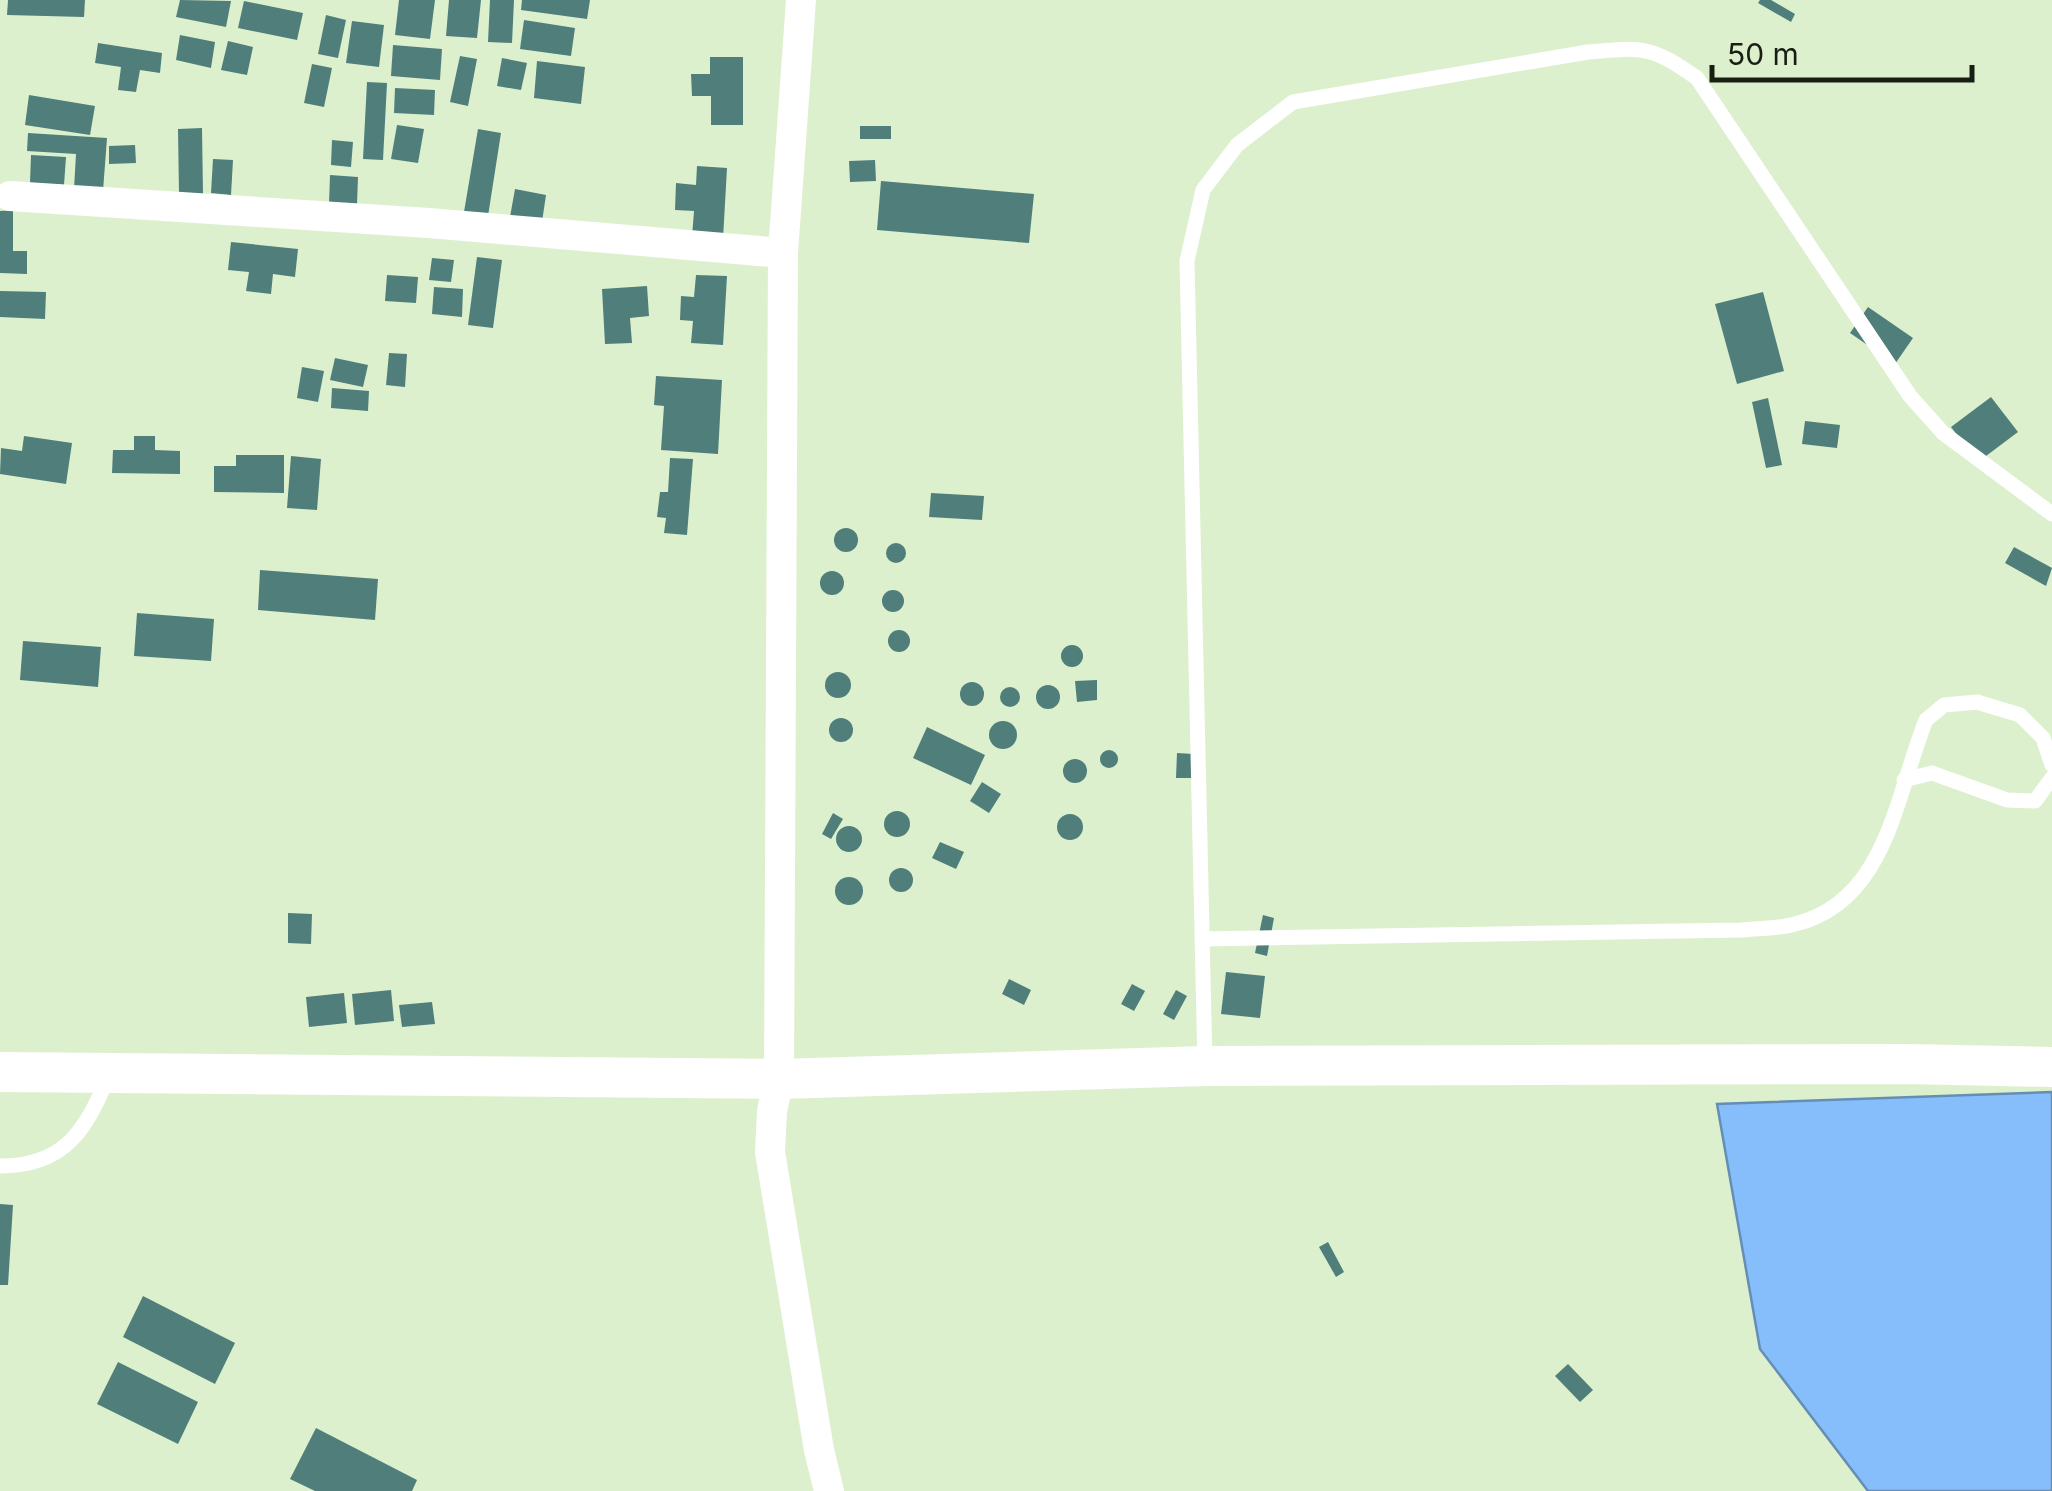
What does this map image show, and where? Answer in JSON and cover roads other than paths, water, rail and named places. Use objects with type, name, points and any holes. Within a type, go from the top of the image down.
[{"type":"main road","points":[[0,1072],[780,1079],[1205,1066],[1907,1064],[2052,1068]]},
{"type":"street","points":[[801,0],[783,253],[780,1079],[772,1111],[770,1152],[829,1491]]},
{"type":"street","points":[[10,196],[783,253]]},
{"type":"lane","points":[[1205,1066],[1187,261],[1203,190],[1237,144],[1293,102],[1588,52],[1658,52],[1697,78],[1910,396],[1943,433],[2052,514]]},
{"type":"lane","points":[[1202,939],[1742,930],[1797,924],[1845,901],[1870,871],[1926,720],[1944,705],[1976,702],[2020,715],[2044,738],[2052,764]]},
{"type":"lane","points":[[1904,780],[1932,773],[2007,800],[2036,801],[2052,778]]},
{"type":"lane","points":[[0,1166],[24,1166],[61,1152],[89,1122],[110,1072]]},
{"type":"water","points":[[2052,1092],[2052,1491],[1868,1491],[1760,1349],[1717,1104]]}]
